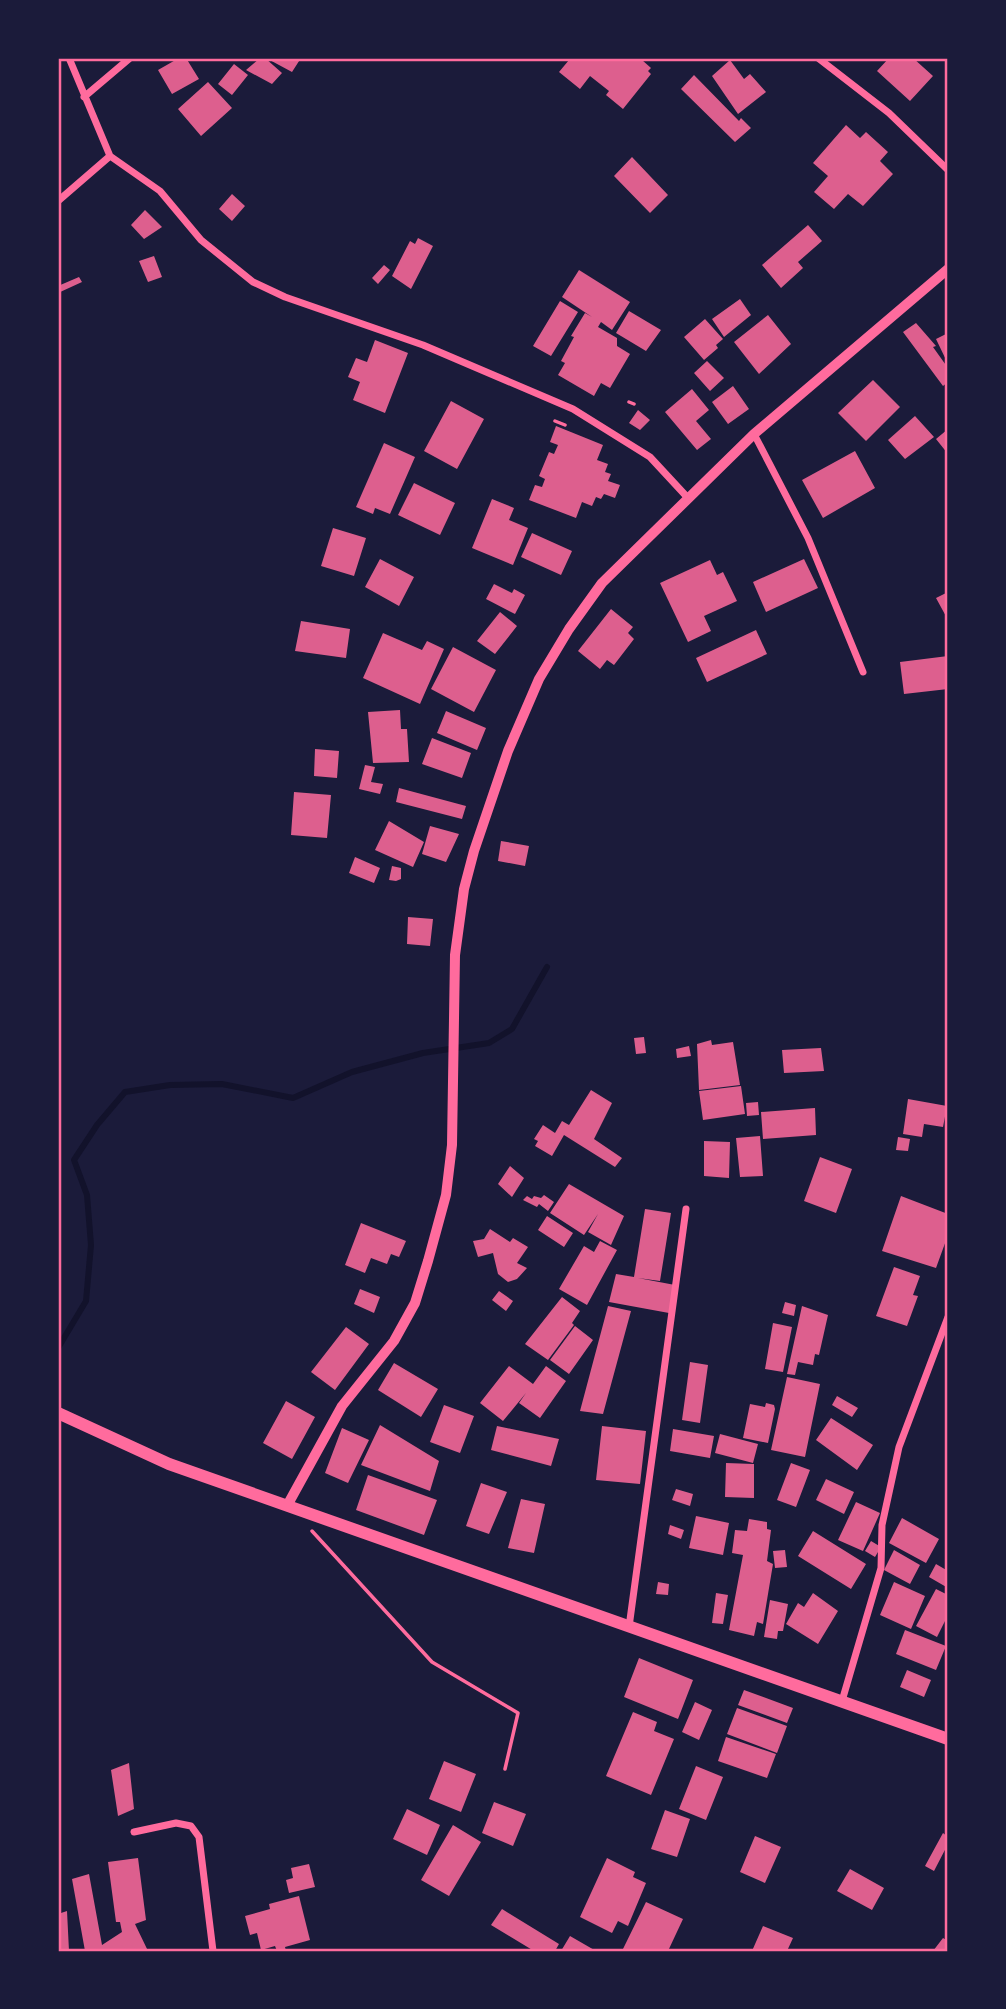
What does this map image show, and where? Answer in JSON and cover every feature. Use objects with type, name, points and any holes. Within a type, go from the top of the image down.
[{"type":"main road","points":[[58,1413],[169,1464],[948,1739]]},
{"type":"street","points":[[69,58],[110,156],[160,191],[201,240],[253,282],[285,297],[423,345],[573,409],[650,457],[688,498]]},
{"type":"street","points":[[84,97],[130,58]]},
{"type":"street","points":[[818,58],[889,113],[948,170]]},
{"type":"street","points":[[58,201],[110,156]]},
{"type":"street","points":[[288,1504],[342,1406],[394,1341],[415,1303],[446,1195],[456,1045],[456,955],[464,889],[508,751],[539,679],[601,583],[754,433],[948,269]]},
{"type":"street","points":[[754,433],[808,538],[863,671]]},
{"type":"street","points":[[629,1628],[686,1209]]},
{"type":"street","points":[[842,1701],[881,1568],[882,1525],[899,1447],[948,1317]]},
{"type":"street","points":[[134,1832],[176,1824],[191,1826],[199,1837],[213,1951]]},
{"type":"path","points":[[555,421],[565,425]]},
{"type":"path","points":[[288,1504],[432,1662],[518,1713],[505,1769]]},
{"type":"building","points":[[179,58],[186,58],[199,79],[172,94],[158,70]]},
{"type":"building","points":[[260,58],[265,58],[282,73],[272,84],[246,70]]},
{"type":"building","points":[[266,58],[301,58],[292,72]]},
{"type":"building","points":[[566,58],[644,58],[642,60],[651,68],[648,71],[651,74],[623,109],[606,95],[609,91],[590,76],[580,89],[559,72],[569,60]]},
{"type":"building","points":[[889,58],[913,58],[933,76],[910,101],[877,71]]},
{"type":"building","points":[[730,60],[744,79],[750,74],[766,92],[738,114],[712,76]]},
{"type":"building","points":[[234,64],[248,75],[232,95],[218,84]]},
{"type":"building","points":[[694,75],[739,121],[741,118],[751,128],[735,142],[681,89]]},
{"type":"building","points":[[208,82],[232,108],[201,136],[178,109]]},
{"type":"building","points":[[846,125],[860,138],[866,132],[888,152],[880,161],[893,174],[863,206],[848,194],[834,209],[814,192],[828,176],[813,163]]},
{"type":"building","points":[[632,157],[668,195],[650,213],[614,176]]},
{"type":"building","points":[[232,194],[245,206],[232,221],[219,209]]},
{"type":"building","points":[[145,210],[162,227],[144,239],[131,225]]},
{"type":"building","points":[[808,225],[822,241],[798,262],[803,268],[781,288],[762,265]]},
{"type":"building","points":[[418,238],[433,246],[411,289],[392,276],[410,241],[415,244]]},
{"type":"building","points":[[154,256],[162,277],[148,282],[139,261]]},
{"type":"building","points":[[384,265],[390,270],[378,284],[372,278]]},
{"type":"building","points":[[579,270],[630,302],[612,330],[601,322],[598,327],[617,338],[617,346],[630,354],[610,388],[601,383],[594,396],[558,375],[565,363],[561,361],[574,337],[571,336],[585,313],[592,317],[562,297]]},
{"type":"building","points":[[79,277],[82,282],[58,293],[58,286]]},
{"type":"building","points":[[740,299],[751,315],[724,337],[712,319]]},
{"type":"building","points":[[560,301],[578,312],[551,356],[533,346]]},
{"type":"building","points":[[629,311],[661,330],[646,351],[616,333]]},
{"type":"building","points":[[768,315],[791,344],[759,374],[734,342]]},
{"type":"building","points":[[705,319],[723,339],[716,345],[718,348],[704,360],[684,337]]},
{"type":"building","points":[[916,323],[936,346],[933,347],[948,368],[948,382],[943,386],[903,332]]},
{"type":"building","points":[[948,333],[948,364],[936,339]]},
{"type":"building","points":[[375,340],[408,353],[385,413],[353,400],[360,382],[348,377],[356,358],[367,362]]},
{"type":"building","points":[[707,361],[724,378],[710,391],[694,373]]},
{"type":"building","points":[[873,380],[900,407],[866,441],[838,413]]},
{"type":"building","points":[[733,386],[749,409],[728,424],[712,402]]},
{"type":"building","points":[[692,389],[709,410],[696,421],[711,439],[697,450],[665,412]]},
{"type":"building","points":[[451,401],[484,419],[457,469],[424,451]]},
{"type":"building","points":[[638,410],[650,420],[640,430],[629,423]]},
{"type":"building","points":[[915,416],[934,437],[905,459],[888,440]]},
{"type":"building","points":[[556,426],[603,445],[597,460],[608,464],[605,472],[611,474],[608,481],[620,485],[615,498],[604,494],[601,499],[596,497],[592,506],[582,502],[576,518],[529,500],[535,485],[542,487],[545,479],[539,476],[549,452],[554,454],[558,445],[550,442]]},
{"type":"building","points":[[948,429],[948,454],[936,439]]},
{"type":"building","points":[[384,443],[415,457],[390,514],[375,508],[373,514],[356,507]]},
{"type":"building","points":[[855,451],[875,488],[823,518],[802,480]]},
{"type":"building","points":[[414,483],[455,503],[440,535],[398,515]]},
{"type":"building","points":[[492,499],[514,508],[509,520],[528,528],[513,565],[472,548]]},
{"type":"building","points":[[333,528],[366,538],[354,576],[321,566]]},
{"type":"building","points":[[532,533],[572,551],[561,575],[521,557]]},
{"type":"building","points":[[380,559],[414,577],[399,606],[365,587]]},
{"type":"building","points":[[804,559],[818,588],[766,612],[753,582]]},
{"type":"building","points":[[710,560],[717,575],[723,572],[737,601],[704,616],[711,631],[688,642],[660,583]]},
{"type":"building","points":[[494,584],[512,593],[514,589],[525,595],[515,614],[486,599]]},
{"type":"building","points":[[948,592],[948,620],[936,598]]},
{"type":"building","points":[[611,609],[633,627],[628,633],[634,639],[614,665],[607,660],[600,669],[578,651]]},
{"type":"building","points":[[500,612],[517,626],[495,654],[477,641]]},
{"type":"building","points":[[301,621],[350,629],[346,658],[295,651]]},
{"type":"building","points":[[756,630],[767,654],[707,682],[696,658]]},
{"type":"building","points":[[383,633],[422,650],[427,641],[444,649],[420,704],[363,678]]},
{"type":"building","points":[[453,647],[496,670],[474,712],[431,689]]},
{"type":"building","points":[[948,656],[948,689],[904,694],[900,662]]},
{"type":"building","points":[[400,710],[401,729],[407,729],[409,762],[373,763],[368,712]]},
{"type":"building","points":[[446,711],[486,728],[477,750],[437,733]]},
{"type":"building","points":[[432,738],[471,753],[462,778],[422,764]]},
{"type":"building","points":[[315,749],[339,751],[337,778],[314,776]]},
{"type":"building","points":[[365,765],[375,767],[371,782],[383,784],[380,794],[359,789]]},
{"type":"building","points":[[399,788],[466,806],[462,819],[396,802]]},
{"type":"building","points":[[294,792],[331,795],[327,838],[291,835]]},
{"type":"building","points":[[389,821],[424,842],[413,867],[375,850]]},
{"type":"building","points":[[430,826],[459,834],[446,862],[422,854]]},
{"type":"building","points":[[501,841],[529,846],[525,866],[498,861]]},
{"type":"building","points":[[355,857],[380,868],[374,883],[349,873]]},
{"type":"building","points":[[392,866],[401,868],[401,879],[389,880]]},
{"type":"building","points":[[408,917],[433,919],[430,946],[407,944]]},
{"type":"building","points":[[644,1037],[646,1053],[636,1054],[634,1038]]},
{"type":"building","points":[[711,1040],[712,1045],[733,1042],[740,1085],[699,1090],[697,1044]]},
{"type":"building","points":[[689,1046],[691,1056],[677,1058],[676,1049]]},
{"type":"building","points":[[821,1048],[824,1071],[784,1073],[782,1050]]},
{"type":"building","points":[[741,1086],[745,1114],[703,1120],[699,1091]]},
{"type":"building","points":[[591,1090],[612,1103],[594,1139],[622,1158],[615,1167],[564,1135],[552,1156],[535,1146],[538,1141],[534,1139],[543,1125],[555,1133],[562,1121],[569,1125]]},
{"type":"building","points":[[908,1099],[947,1106],[943,1127],[924,1124],[922,1137],[903,1134]]},
{"type":"building","points":[[758,1102],[759,1115],[747,1116],[746,1103]]},
{"type":"building","points":[[815,1108],[816,1135],[763,1139],[761,1112]]},
{"type":"building","points":[[760,1136],[763,1176],[740,1177],[736,1138]]},
{"type":"building","points":[[898,1137],[910,1139],[908,1151],[896,1150]]},
{"type":"building","points":[[704,1141],[730,1142],[729,1178],[704,1176]]},
{"type":"building","points":[[820,1157],[852,1169],[836,1213],[804,1201]]},
{"type":"building","points":[[510,1166],[524,1178],[512,1197],[498,1184]]},
{"type":"building","points":[[569,1184],[624,1216],[611,1245],[588,1232],[598,1214],[584,1235],[550,1213]]},
{"type":"building","points":[[544,1195],[554,1202],[548,1211],[539,1204],[537,1207],[523,1200],[527,1196],[532,1199],[534,1196],[541,1198]]},
{"type":"building","points":[[901,1196],[948,1214],[948,1235],[936,1268],[882,1251]]},
{"type":"building","points":[[645,1209],[671,1213],[660,1281],[638,1278],[675,1285],[669,1313],[609,1302],[616,1274],[634,1277]]},
{"type":"building","points":[[547,1216],[573,1233],[564,1247],[538,1230]]},
{"type":"building","points":[[361,1223],[406,1241],[399,1257],[391,1254],[387,1264],[371,1258],[365,1273],[345,1265]]},
{"type":"building","points":[[490,1229],[510,1242],[513,1238],[528,1247],[517,1263],[527,1268],[517,1279],[508,1282],[498,1274],[493,1253],[478,1257],[473,1241],[484,1239]]},
{"type":"building","points":[[600,1241],[617,1250],[587,1305],[559,1289],[584,1246],[594,1252]]},
{"type":"building","points":[[894,1267],[920,1276],[913,1295],[918,1296],[907,1326],[876,1316]]},
{"type":"building","points":[[360,1289],[380,1297],[374,1313],[354,1304]]},
{"type":"building","points":[[499,1291],[513,1301],[506,1311],[492,1300]]},
{"type":"building","points":[[562,1297],[580,1311],[572,1323],[574,1325],[548,1360],[525,1344]]},
{"type":"building","points":[[785,1302],[796,1305],[794,1316],[782,1313]]},
{"type":"building","points":[[608,1306],[631,1311],[603,1414],[580,1411]]},
{"type":"building","points":[[802,1306],[828,1315],[819,1355],[815,1354],[813,1365],[798,1362],[795,1375],[787,1374]]},
{"type":"building","points":[[773,1323],[792,1327],[783,1372],[765,1369]]},
{"type":"building","points":[[575,1326],[593,1340],[569,1374],[550,1360]]},
{"type":"building","points":[[346,1327],[369,1344],[335,1390],[311,1372]]},
{"type":"building","points":[[690,1362],[708,1365],[700,1423],[682,1420]]},
{"type":"building","points":[[394,1363],[438,1389],[421,1417],[378,1390]]},
{"type":"building","points":[[509,1366],[533,1384],[546,1366],[566,1381],[540,1418],[519,1403],[526,1393],[503,1421],[480,1403]]},
{"type":"building","points":[[787,1377],[820,1384],[805,1457],[771,1450]]},
{"type":"building","points":[[837,1396],[858,1408],[852,1417],[832,1405]]},
{"type":"building","points":[[286,1401],[315,1417],[292,1459],[263,1443]]},
{"type":"building","points":[[766,1403],[774,1405],[775,1409],[768,1443],[743,1438],[750,1404],[765,1407]]},
{"type":"building","points":[[444,1405],[474,1416],[460,1453],[430,1442]]},
{"type":"building","points":[[831,1418],[873,1445],[857,1470],[816,1440]]},
{"type":"building","points":[[380,1425],[439,1461],[430,1491],[361,1465]]},
{"type":"building","points":[[497,1426],[559,1439],[551,1466],[491,1450]]},
{"type":"building","points":[[602,1426],[646,1431],[640,1484],[596,1480]]},
{"type":"building","points":[[342,1428],[369,1440],[348,1483],[325,1473]]},
{"type":"building","points":[[673,1429],[714,1436],[710,1458],[670,1451]]},
{"type":"building","points":[[720,1434],[758,1444],[753,1463],[715,1453]]},
{"type":"building","points":[[726,1463],[754,1464],[754,1498],[725,1497]]},
{"type":"building","points":[[791,1463],[810,1470],[796,1507],[777,1500]]},
{"type":"building","points":[[368,1475],[437,1500],[424,1535],[356,1510]]},
{"type":"building","points":[[826,1479],[854,1492],[844,1514],[816,1500]]},
{"type":"building","points":[[481,1483],[507,1492],[489,1534],[466,1526]]},
{"type":"building","points":[[676,1489],[693,1494],[690,1506],[672,1500]]},
{"type":"building","points":[[521,1499],[545,1504],[534,1553],[508,1548]]},
{"type":"building","points":[[856,1502],[880,1513],[863,1551],[838,1540]]},
{"type":"building","points":[[696,1516],[729,1523],[723,1555],[689,1548]]},
{"type":"building","points":[[902,1518],[939,1539],[926,1563],[889,1543]]},
{"type":"building","points":[[749,1519],[767,1522],[767,1529],[771,1530],[767,1561],[773,1564],[763,1624],[757,1622],[754,1636],[729,1630],[743,1555],[732,1553],[735,1530],[747,1531]]},
{"type":"building","points":[[670,1525],[684,1530],[681,1539],[668,1534]]},
{"type":"building","points":[[813,1531],[866,1564],[851,1589],[798,1556]]},
{"type":"building","points":[[871,1541],[881,1547],[875,1557],[865,1551]]},
{"type":"building","points":[[785,1550],[787,1567],[775,1568],[773,1551]]},
{"type":"building","points":[[894,1550],[920,1565],[910,1584],[884,1570]]},
{"type":"building","points":[[936,1564],[948,1571],[948,1588],[929,1577]]},
{"type":"building","points":[[658,1582],[669,1584],[668,1595],[656,1594]]},
{"type":"building","points":[[894,1582],[925,1596],[911,1629],[880,1615]]},
{"type":"building","points":[[936,1589],[948,1595],[948,1615],[937,1637],[916,1626]]},
{"type":"building","points":[[716,1593],[728,1595],[723,1624],[712,1623]]},
{"type":"building","points":[[813,1593],[838,1611],[818,1644],[786,1624],[798,1603],[804,1607]]},
{"type":"building","points":[[770,1600],[788,1604],[783,1631],[778,1631],[777,1639],[764,1637]]},
{"type":"building","points":[[905,1630],[946,1646],[936,1670],[896,1654]]},
{"type":"building","points":[[639,1658],[693,1680],[678,1719],[624,1697]]},
{"type":"building","points":[[907,1670],[931,1680],[924,1697],[900,1687]]},
{"type":"building","points":[[744,1690],[793,1708],[787,1723],[738,1705]]},
{"type":"building","points":[[695,1702],[712,1710],[699,1740],[682,1732]]},
{"type":"building","points":[[737,1708],[787,1726],[777,1753],[727,1734]]},
{"type":"building","points":[[633,1712],[657,1722],[654,1731],[674,1739],[651,1795],[606,1776]]},
{"type":"building","points":[[726,1737],[776,1754],[767,1778],[718,1761]]},
{"type":"building","points":[[444,1761],[476,1774],[461,1812],[429,1799]]},
{"type":"building","points":[[129,1763],[134,1809],[118,1816],[111,1770]]},
{"type":"building","points":[[696,1766],[723,1777],[706,1820],[679,1809]]},
{"type":"building","points":[[494,1802],[526,1814],[513,1846],[482,1833]]},
{"type":"building","points":[[407,1809],[440,1825],[427,1855],[393,1839]]},
{"type":"building","points":[[665,1810],[690,1819],[677,1857],[651,1849]]},
{"type":"building","points":[[453,1825],[481,1842],[449,1896],[421,1880]]},
{"type":"building","points":[[943,1833],[948,1837],[948,1844],[934,1871],[925,1866]]},
{"type":"building","points":[[755,1836],[781,1847],[765,1883],[740,1872]]},
{"type":"building","points":[[138,1858],[146,1920],[135,1924],[148,1951],[85,1951],[72,1879],[89,1874],[102,1945],[122,1932],[120,1922],[116,1922],[108,1862]]},
{"type":"building","points":[[607,1858],[635,1872],[633,1877],[646,1883],[628,1926],[618,1921],[612,1933],[580,1917]]},
{"type":"building","points":[[309,1864],[315,1887],[289,1893],[286,1880],[293,1878],[291,1868]]},
{"type":"building","points":[[850,1869],[884,1888],[872,1910],[837,1891]]},
{"type":"building","points":[[299,1896],[310,1940],[285,1947],[286,1951],[277,1951],[275,1946],[261,1950],[257,1933],[250,1935],[245,1916],[270,1909],[269,1904]]},
{"type":"building","points":[[646,1902],[683,1919],[668,1951],[622,1951]]},
{"type":"building","points":[[502,1909],[559,1944],[555,1951],[534,1951],[491,1925]]},
{"type":"building","points":[[67,1911],[69,1951],[58,1951],[58,1914]]},
{"type":"building","points":[[763,1926],[793,1938],[787,1951],[752,1951]]},
{"type":"building","points":[[570,1936],[596,1951],[561,1951]]},
{"type":"building","points":[[943,1938],[948,1941],[948,1951],[933,1951]]},
{"type":"waterway","points":[[58,1348],[86,1301],[91,1245],[87,1195],[74,1160],[97,1125],[125,1092],[170,1085],[222,1084],[293,1098],[352,1072],[423,1053],[489,1043],[512,1029],[547,967]]}]
